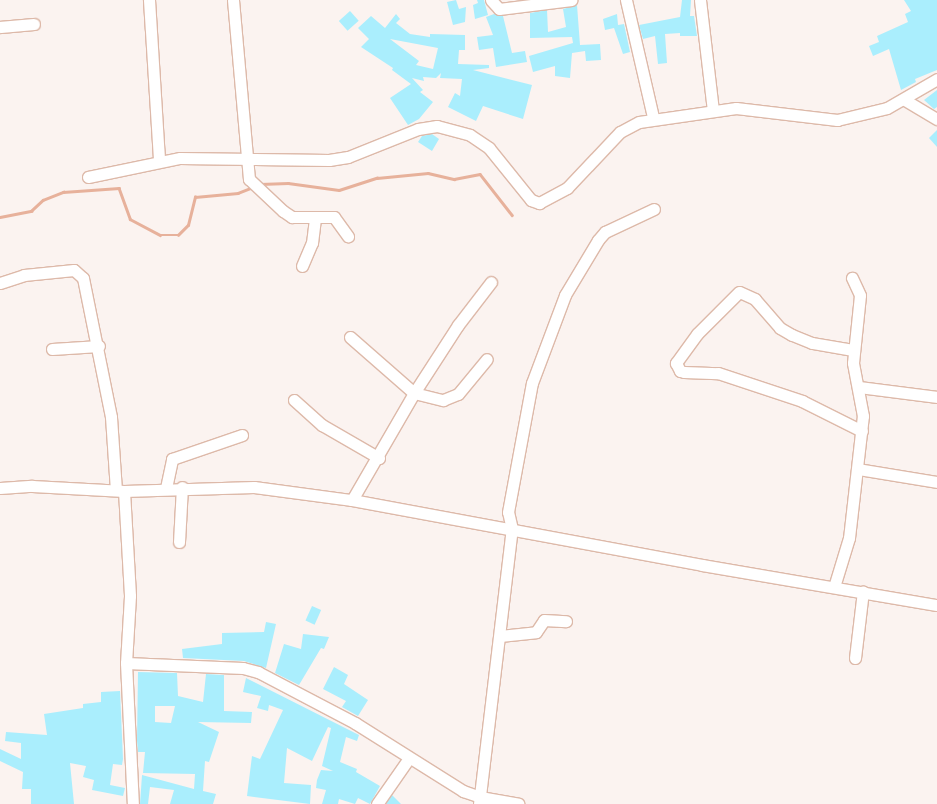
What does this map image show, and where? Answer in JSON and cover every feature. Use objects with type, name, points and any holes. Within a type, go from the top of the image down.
[{"type":"street","points":[[149,0],[159,162]]},
{"type":"street","points":[[234,0],[249,180],[292,217],[334,217],[348,236]]},
{"type":"street","points":[[491,0],[498,9],[571,0]]},
{"type":"street","points":[[626,0],[653,117]]},
{"type":"street","points":[[700,0],[713,110]]},
{"type":"street","points":[[0,27],[34,24]]},
{"type":"street","points":[[88,177],[180,158],[329,160],[348,157],[418,129],[436,126],[470,135],[489,148],[531,200],[539,203],[581,176],[620,132],[653,117],[736,108],[837,120],[888,108],[905,100],[937,79]]},
{"type":"street","points":[[905,100],[937,120]]},
{"type":"street","points":[[479,801],[512,529],[508,512],[532,383],[564,295],[605,232],[654,209]]},
{"type":"street","points":[[302,266],[312,243],[316,217]]},
{"type":"street","points":[[0,283],[24,275],[80,272],[99,346],[111,417],[130,596],[126,663],[133,804]]},
{"type":"street","points":[[834,587],[849,538],[862,431],[862,402],[853,350],[860,295],[852,278]]},
{"type":"street","points":[[352,500],[379,458],[414,393],[458,325],[491,282]]},
{"type":"street","points":[[853,350],[812,343],[792,335],[780,328],[755,299],[739,292],[697,334],[676,363],[680,371],[718,373],[802,401],[862,431]]},
{"type":"street","points":[[350,337],[414,393],[450,400],[487,359]]},
{"type":"street","points":[[52,349],[99,346]]},
{"type":"street","points":[[859,388],[937,397]]},
{"type":"street","points":[[294,400],[322,425],[379,458]]},
{"type":"street","points":[[166,488],[172,459],[242,435]]},
{"type":"street","points":[[858,468],[937,482]]},
{"type":"street","points":[[0,488],[32,486],[120,490],[182,487],[254,487],[352,500],[937,605]]},
{"type":"street","points":[[180,542],[182,487]]},
{"type":"street","points":[[855,658],[863,591]]},
{"type":"street","points":[[500,636],[536,632],[544,620],[566,621]]},
{"type":"street","points":[[126,663],[243,668],[258,672],[355,723],[479,801],[518,804]]},
{"type":"street","points":[[377,804],[408,758]]},
{"type":"building","points":[[456,0],[459,9],[466,7],[465,22],[453,25],[447,2]]},
{"type":"building","points":[[477,0],[484,0],[488,15],[475,19],[473,5],[478,3]]},
{"type":"building","points":[[682,0],[691,0],[690,16],[694,16],[697,36],[680,36],[680,33],[665,34],[667,63],[658,64],[655,36],[643,39],[639,25],[680,17]]},
{"type":"building","points":[[904,0],[937,0],[937,70],[915,79],[916,82],[901,90],[889,49],[873,56],[869,46],[879,42],[877,36],[908,22],[905,14],[911,11]]},
{"type":"building","points":[[577,5],[580,45],[600,44],[601,60],[586,61],[585,51],[572,53],[570,78],[555,76],[555,66],[533,72],[529,56],[573,43],[572,37],[530,38],[530,13],[547,10],[548,32],[566,27],[563,9]]},
{"type":"building","points":[[350,11],[359,21],[348,31],[339,21]]},
{"type":"building","points":[[396,14],[400,19],[396,23],[410,34],[430,37],[430,34],[465,35],[465,50],[459,50],[458,64],[489,65],[489,68],[473,70],[532,85],[523,119],[483,106],[476,121],[448,107],[455,93],[460,96],[462,79],[440,78],[441,73],[436,78],[423,77],[424,81],[412,78],[423,90],[420,92],[433,102],[419,119],[408,125],[390,98],[411,84],[392,70],[393,68],[361,47],[369,39],[358,28],[371,16],[385,28]],"holes":[[[390,39],[438,48],[433,69],[416,65],[419,61]]]},
{"type":"building","points":[[494,14],[503,16],[512,53],[525,51],[527,62],[496,67],[493,48],[479,50],[477,37],[493,35],[486,17]]},
{"type":"building","points":[[617,14],[618,25],[624,24],[630,52],[623,54],[614,28],[605,30],[603,19]]},
{"type":"building","points":[[937,90],[937,107],[934,109],[924,100]]},
{"type":"building","points":[[937,130],[937,147],[929,138]]},
{"type":"building","points":[[432,134],[439,139],[432,151],[418,142],[422,136]]},
{"type":"building","points":[[312,606],[321,610],[315,625],[305,621]]},
{"type":"building","points":[[266,622],[276,624],[266,668],[244,661],[183,658],[182,649],[222,644],[222,633],[264,632]]},
{"type":"building","points":[[303,634],[329,637],[324,649],[321,648],[299,685],[275,673],[284,644],[301,649]]},
{"type":"building","points":[[334,667],[348,675],[344,684],[368,700],[358,716],[342,707],[346,701],[323,689]]},
{"type":"building","points":[[138,672],[177,673],[178,696],[203,702],[206,674],[224,675],[224,711],[252,712],[251,723],[198,722],[219,732],[209,762],[205,761],[203,791],[216,794],[213,804],[170,804],[174,790],[150,787],[148,804],[140,804],[142,775],[194,789],[195,774],[143,773],[145,752],[138,752]],"holes":[[[155,706],[175,706],[171,723],[155,722]]]},
{"type":"building","points":[[246,678],[359,735],[357,741],[346,737],[340,762],[357,769],[356,772],[380,786],[370,804],[358,798],[355,804],[339,799],[338,804],[322,804],[326,790],[316,788],[317,780],[321,770],[333,771],[322,766],[331,728],[328,727],[312,761],[287,748],[284,783],[311,785],[310,804],[247,796],[252,756],[260,759],[283,710],[269,705],[268,711],[257,708],[261,696],[243,692]]},
{"type":"building","points":[[120,691],[123,759],[122,765],[113,764],[110,785],[125,788],[123,796],[92,790],[94,780],[83,777],[86,766],[70,763],[74,804],[31,804],[31,789],[22,789],[23,772],[0,761],[0,749],[21,759],[21,743],[5,741],[6,732],[47,735],[44,714],[83,708],[83,704],[101,702],[101,692]]},
{"type":"building","points":[[392,795],[401,804],[386,804]]},
{"type":"waterway","points":[[260,184],[288,183],[339,190],[377,178],[428,173],[454,179],[480,174],[512,215]]},
{"type":"waterway","points":[[0,217],[31,211],[43,200],[63,192],[119,188],[130,219],[160,235],[178,235],[188,225],[195,197],[238,193],[253,187]]}]
